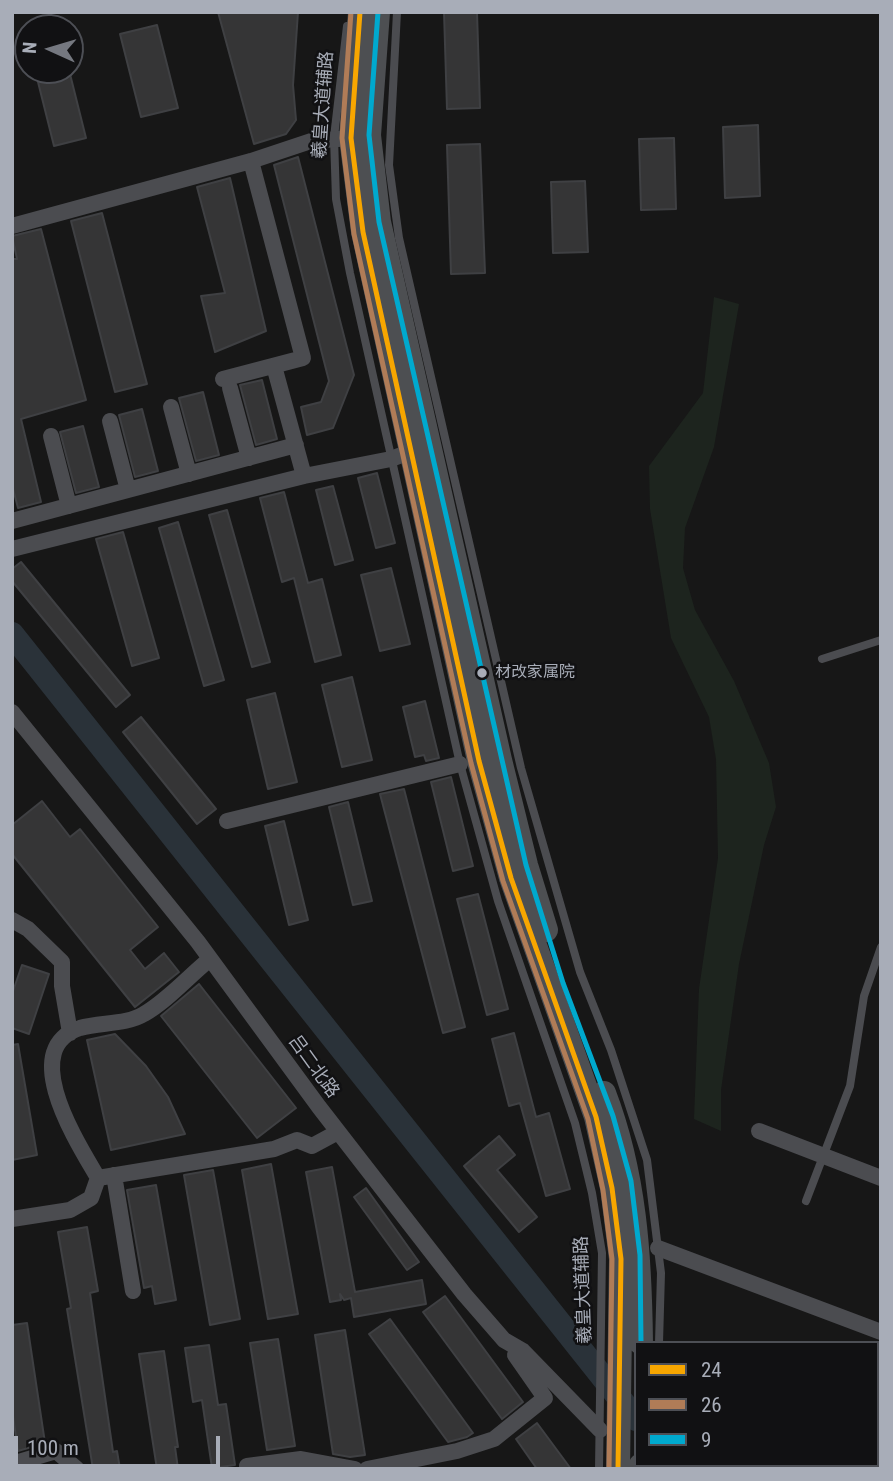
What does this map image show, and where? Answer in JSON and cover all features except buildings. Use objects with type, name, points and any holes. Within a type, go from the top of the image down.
[{"type":"main road","points":[[360,12],[342,138],[479,761],[511,878],[596,1117],[610,1176],[621,1259],[618,1469]]},
{"type":"main road","points":[[378,12],[369,135],[411,451],[526,865],[563,984],[613,1116],[631,1181],[640,1255],[641,1341]]},
{"type":"street","points":[[12,226],[251,161],[311,141],[342,138]]},
{"type":"street","points":[[248,458],[227,384],[303,358],[251,161]]},
{"type":"street","points":[[274,366],[304,477]]},
{"type":"street","points":[[171,407],[189,474]]},
{"type":"street","points":[[110,421],[128,490]]},
{"type":"street","points":[[51,436],[69,506]]},
{"type":"street","points":[[12,522],[296,445]]},
{"type":"street","points":[[12,549],[411,451]]},
{"type":"street","name":"吕二北路","points":[[12,712],[210,959],[338,1132],[464,1294],[504,1340],[523,1351],[600,1424]]},
{"type":"street","points":[[227,821],[460,764]]},
{"type":"street","points":[[12,920],[28,929],[62,962],[62,986],[70,1033]]},
{"type":"street","points":[[133,1291],[106,1177],[67,1125],[53,1079],[54,1053],[70,1033],[142,1015],[210,959]]},
{"type":"street","points":[[759,1131],[881,1178]]},
{"type":"street","points":[[12,1219],[70,1210],[91,1198],[106,1177],[274,1149],[297,1140],[312,1146],[338,1132]]},
{"type":"street","points":[[658,1248],[881,1332]]},
{"type":"street","points":[[367,1469],[457,1451],[494,1439],[545,1398],[504,1340]]},
{"type":"street","points":[[12,1464],[56,1451],[77,1469]]},
{"type":"street","points":[[247,1466],[300,1459],[355,1469]]},
{"type":"lane","name":"羲皇大道辅路","points":[[342,138],[349,12]]},
{"type":"lane","points":[[397,12],[389,165],[399,238],[521,768],[580,972],[611,1049],[647,1160],[661,1273],[659,1341]]},
{"type":"lane","name":"羲皇大道辅路","points":[[411,451],[460,764],[498,901],[575,1123],[592,1193],[603,1253],[599,1469]]},
{"type":"lane","points":[[822,659],[881,640]]},
{"type":"lane","points":[[806,1201],[850,1086],[864,996],[878,965],[881,947]]},
{"type":"shaded area","points":[[714,297],[739,304],[714,447],[685,528],[683,568],[695,610],[734,681],[769,763],[776,807],[764,845],[739,964],[721,1090],[721,1131],[694,1119],[699,989],[718,858],[716,759],[709,717],[671,638],[650,509],[649,466],[703,393]]},
{"type":"waterway","points":[[12,634],[634,1416]]},
{"type":"transit line","name":"26","points":[[351,12],[342,138],[354,234],[471,763],[503,881],[588,1119],[603,1190],[612,1259],[609,1469]]},
{"type":"transit line","name":"24","points":[[360,12],[351,138],[363,232],[479,761],[511,878],[596,1117],[612,1188],[621,1259],[618,1469]]},
{"type":"transit line","name":"9","points":[[378,12],[369,135],[379,222],[526,865],[563,983],[613,1116],[631,1181],[640,1255],[641,1341]]},
{"type":"place","name":"材改家属院","points":[[482,673]]}]
